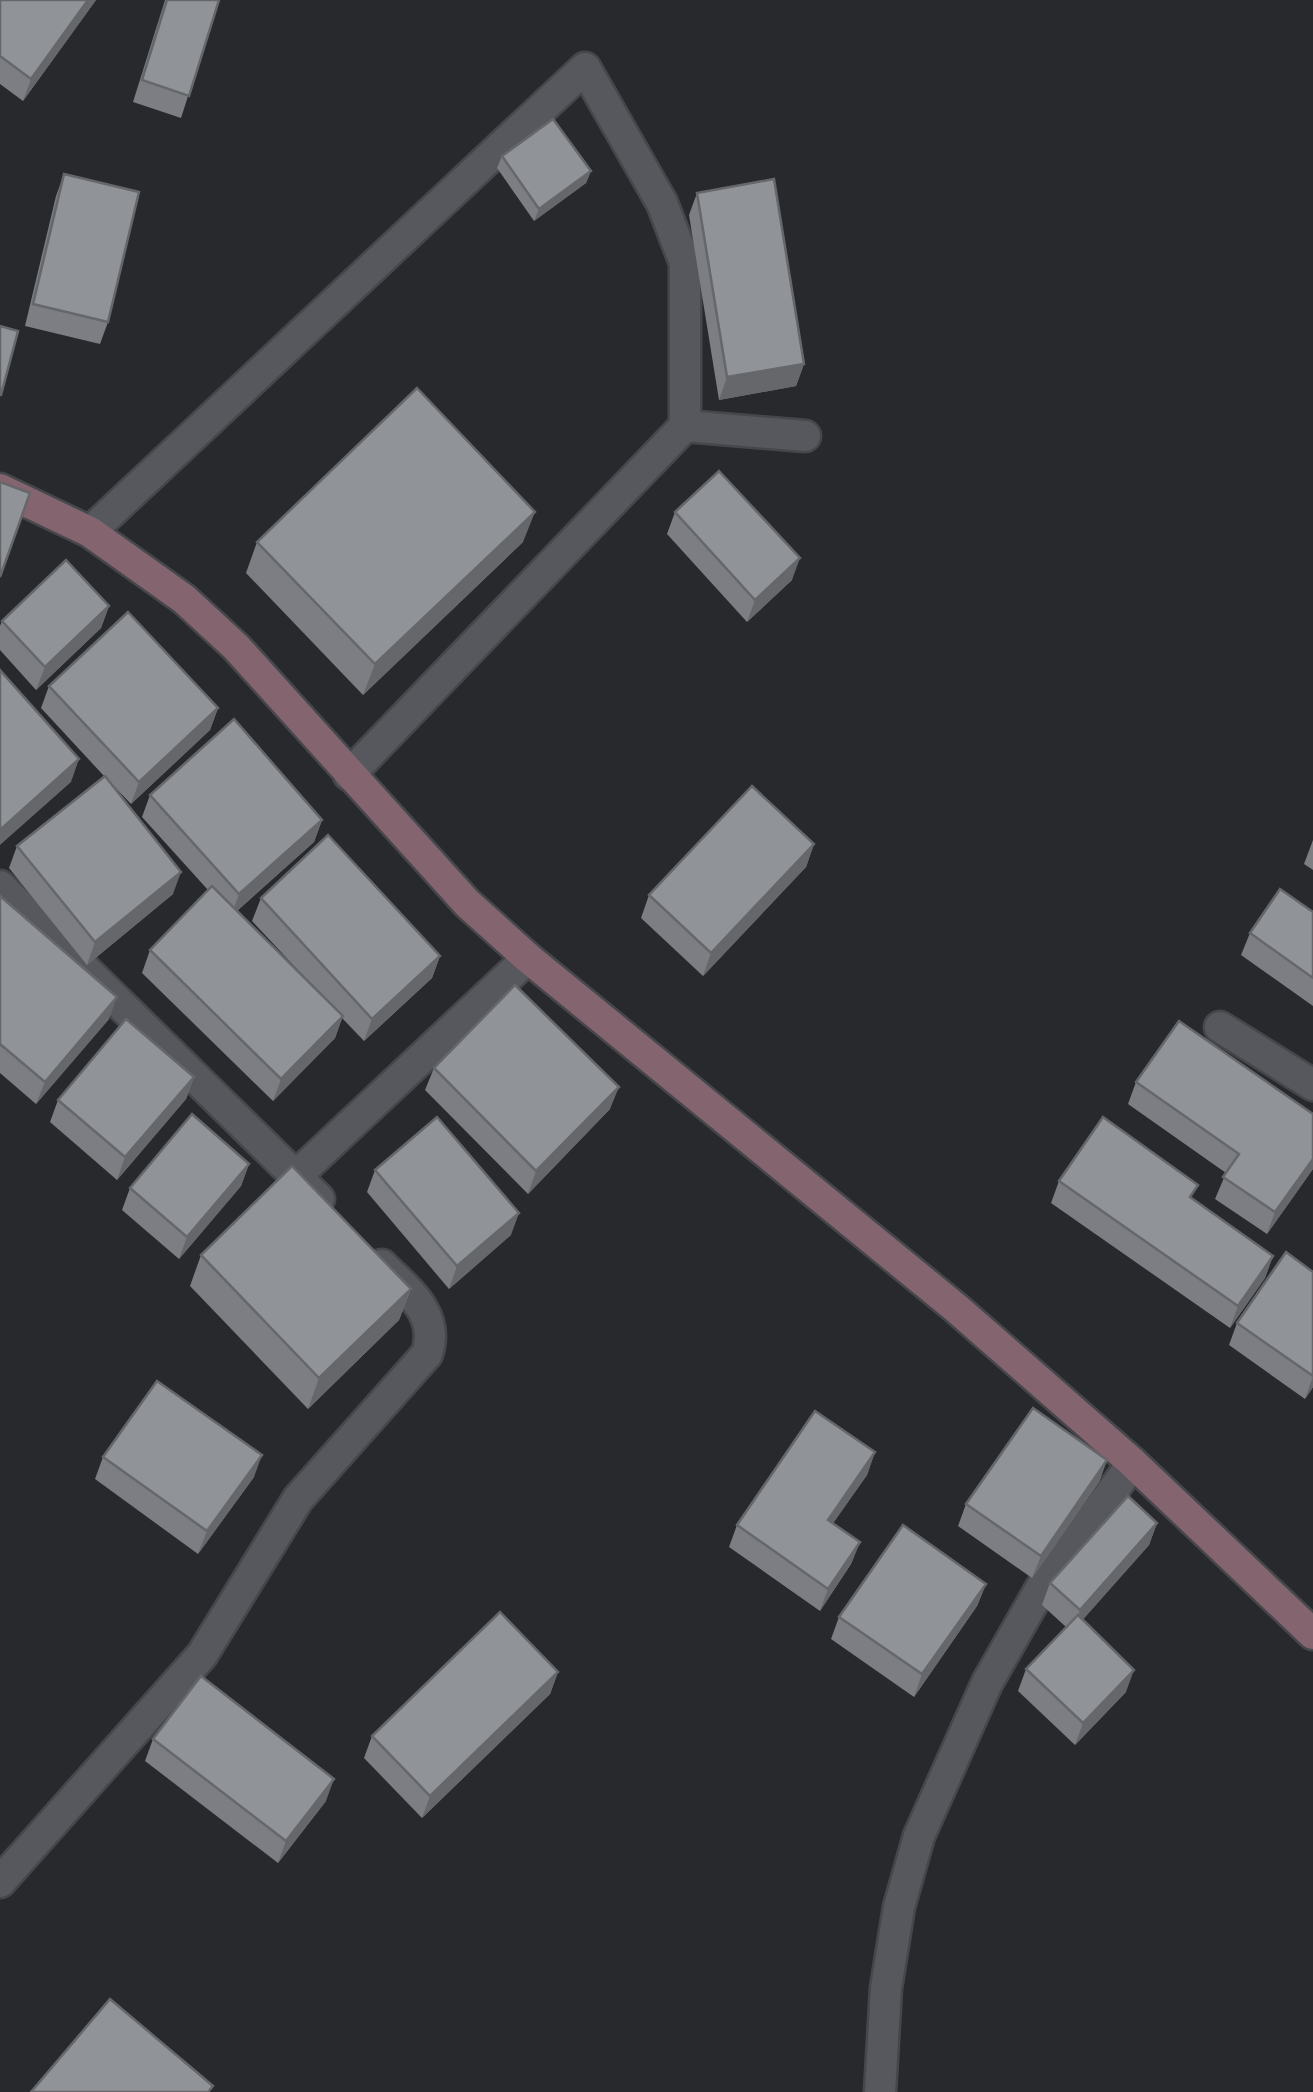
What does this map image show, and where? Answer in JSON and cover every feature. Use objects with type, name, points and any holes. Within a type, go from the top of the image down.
[{"type":"street","points":[[90,532],[585,68],[662,204],[685,264],[685,426],[349,775]]},
{"type":"street","points":[[685,426],[805,436]]},
{"type":"street","points":[[0,489],[90,532],[184,599],[236,647],[467,903],[528,958],[956,1308],[1133,1463],[1313,1634]]},
{"type":"street","points":[[0,886],[336,1217]]},
{"type":"street","points":[[296,1176],[528,958]]},
{"type":"street","points":[[1220,1027],[1313,1085]]},
{"type":"street","points":[[0,1882],[202,1655],[298,1499],[426,1354],[432,1338],[429,1320],[416,1299],[362,1244]]},
{"type":"street","points":[[880,2092],[886,1988],[899,1907],[919,1836],[986,1683],[1041,1588],[1133,1463]]},
{"type":"building","points":[[0,0],[88,0],[31,79],[0,56]]},
{"type":"building","points":[[167,0],[219,0],[189,96],[142,80]]},
{"type":"building","points":[[553,119],[591,171],[539,209],[502,156]]},
{"type":"building","points":[[64,174],[139,192],[108,322],[33,304]]},
{"type":"building","points":[[774,179],[804,364],[727,377],[697,193]]},
{"type":"building","points":[[0,326],[18,331],[1,395],[0,395]]},
{"type":"building","points":[[417,388],[535,512],[375,664],[257,542]]},
{"type":"building","points":[[719,471],[800,558],[755,600],[675,512]]},
{"type":"building","points":[[0,482],[30,493],[0,577]]},
{"type":"building","points":[[66,560],[109,606],[45,667],[2,621]]},
{"type":"building","points":[[128,612],[218,708],[139,782],[49,686]]},
{"type":"building","points":[[0,670],[79,759],[0,830]]},
{"type":"building","points":[[234,719],[322,820],[239,894],[150,795]]},
{"type":"building","points":[[105,776],[181,872],[95,942],[17,846]]},
{"type":"building","points":[[752,786],[814,844],[711,953],[649,895]]},
{"type":"building","points":[[328,835],[440,956],[372,1019],[261,898]]},
{"type":"building","points":[[212,886],[343,1016],[281,1079],[150,950]]},
{"type":"building","points":[[1280,889],[1313,912],[1313,978],[1250,933]]},
{"type":"building","points":[[0,896],[117,997],[45,1082],[0,1044]]},
{"type":"building","points":[[515,985],[619,1087],[536,1171],[434,1068]]},
{"type":"building","points":[[126,1019],[194,1077],[125,1157],[58,1100]]},
{"type":"building","points":[[1179,1021],[1313,1114],[1313,1159],[1275,1212],[1223,1177],[1239,1154],[1136,1082]]},
{"type":"building","points":[[192,1114],[249,1164],[187,1237],[130,1188]]},
{"type":"building","points":[[437,1117],[519,1213],[457,1266],[375,1170]]},
{"type":"building","points":[[1103,1117],[1198,1185],[1190,1197],[1273,1256],[1238,1306],[1059,1181]]},
{"type":"building","points":[[292,1166],[411,1289],[319,1378],[201,1255]]},
{"type":"building","points":[[1286,1252],[1313,1272],[1313,1376],[1237,1323]]},
{"type":"building","points":[[157,1381],[262,1455],[207,1531],[103,1457]]},
{"type":"building","points":[[1033,1408],[1107,1460],[1041,1556],[966,1504]]},
{"type":"building","points":[[815,1411],[875,1452],[828,1520],[860,1542],[828,1589],[737,1525]]},
{"type":"building","points":[[1128,1496],[1157,1523],[1080,1610],[1050,1583]]},
{"type":"building","points":[[903,1525],[986,1584],[922,1674],[839,1617]]},
{"type":"building","points":[[500,1612],[558,1672],[430,1796],[372,1736]]},
{"type":"building","points":[[1078,1615],[1134,1670],[1083,1723],[1026,1669]]},
{"type":"building","points":[[201,1676],[334,1779],[286,1841],[153,1739]]},
{"type":"building","points":[[110,1999],[213,2086],[208,2092],[31,2092]]}]
